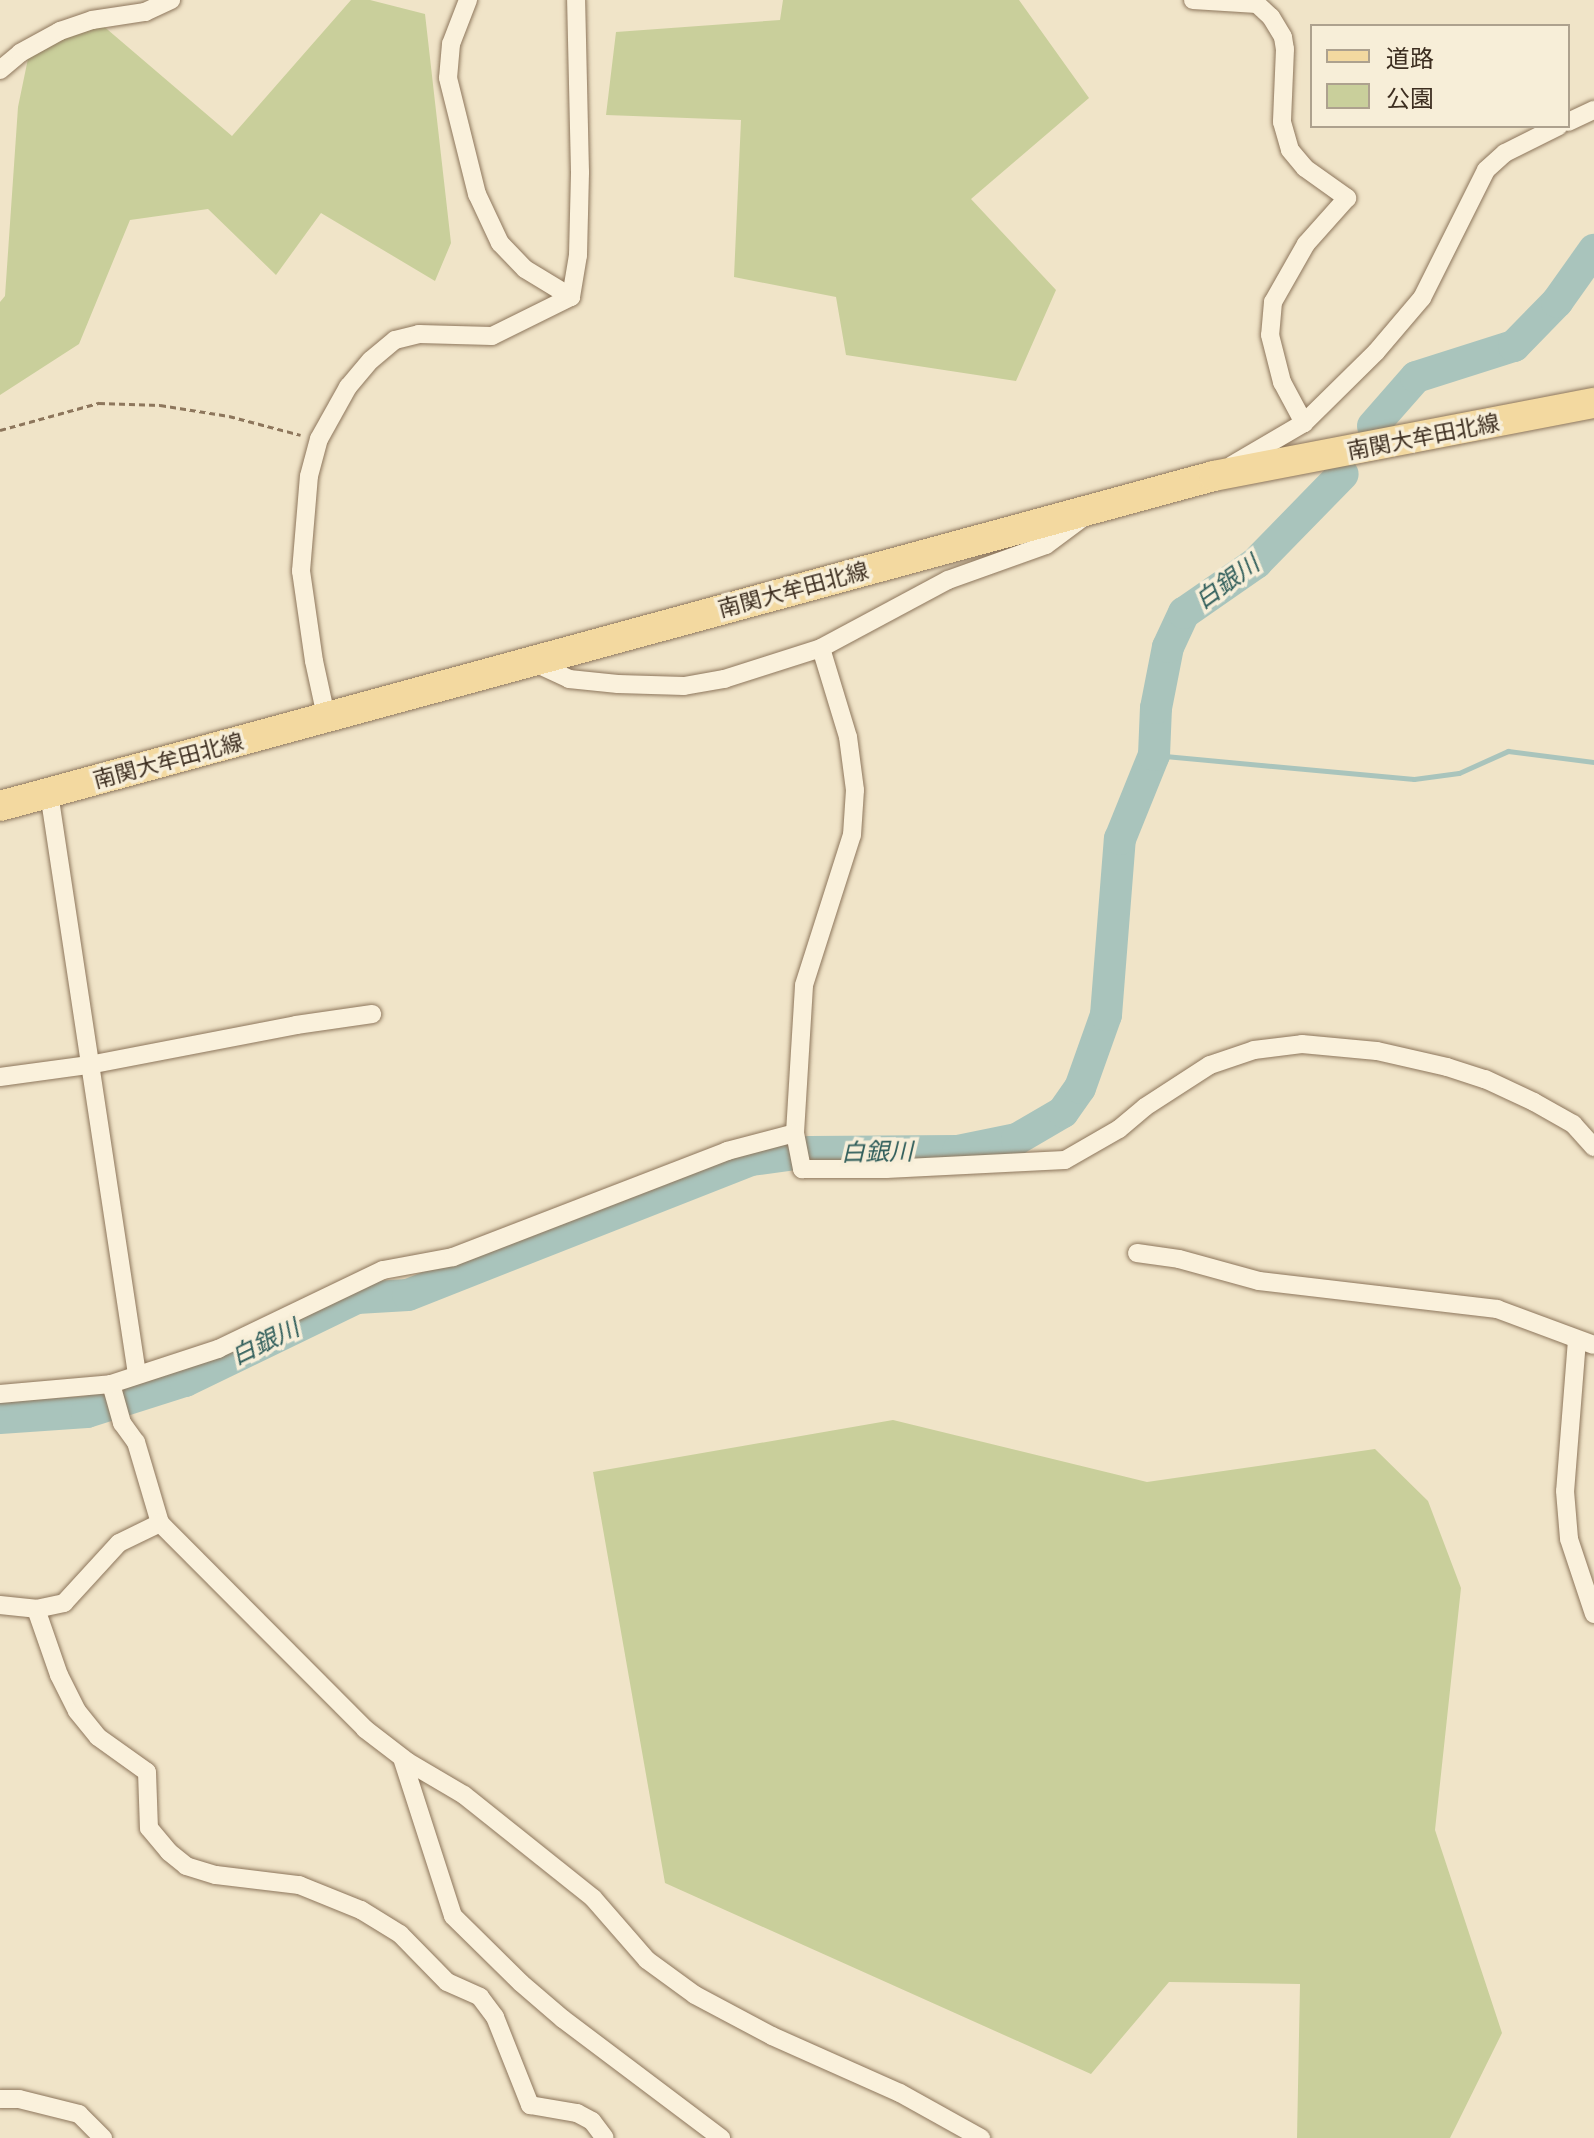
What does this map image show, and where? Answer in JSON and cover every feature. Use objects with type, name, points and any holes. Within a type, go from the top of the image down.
[{"type":"main road","name":"南関大牟田北線","points":[[0,806],[1214,476],[1594,403]]},
{"type":"street","points":[[0,70],[20,53],[60,31],[92,20],[145,12],[171,0]]},
{"type":"street","points":[[468,0],[451,44],[448,78],[477,194],[500,243],[525,269],[571,297]]},
{"type":"street","points":[[571,297],[578,255],[580,172],[576,0]]},
{"type":"street","points":[[1193,0],[1257,4],[1271,17],[1283,37],[1285,49],[1282,122],[1290,150],[1305,168],[1347,198],[1306,244],[1273,302],[1270,335],[1282,382],[1304,423]]},
{"type":"street","points":[[1570,121],[1594,110]]},
{"type":"street","points":[[1214,476],[1304,423],[1376,352],[1422,298],[1486,170],[1505,153],[1555,128]]},
{"type":"street","points":[[326,716],[314,661],[301,571],[309,476],[319,439],[348,387],[371,360],[395,340],[419,334],[492,336],[571,297]]},
{"type":"street","points":[[530,660],[569,679],[684,686],[724,679],[821,648],[948,580],[1046,545],[1074,527],[1092,508]]},
{"type":"street","points":[[821,648],[848,737],[855,790],[852,835],[804,985],[796,1138],[802,1169],[886,1169],[1065,1160],[1119,1129],[1210,1065],[1254,1050],[1302,1044],[1377,1051],[1485,1079],[1573,1124],[1594,1147]]},
{"type":"street","points":[[49,793],[137,1374]]},
{"type":"street","points":[[0,1077],[89,1065],[296,1025],[372,1014]]},
{"type":"street","points":[[0,1394],[111,1384],[218,1349],[383,1270],[453,1257],[727,1151],[796,1138]]},
{"type":"street","points":[[1137,1253],[1179,1259],[1259,1281],[1497,1309],[1531,1319],[1585,1342],[1565,1491],[1569,1539],[1594,1614]]},
{"type":"street","points":[[111,1384],[122,1423],[136,1442],[160,1523],[365,1729],[402,1758],[464,1795],[593,1898],[647,1960],[695,1995],[772,2036],[900,2093],[981,2138]]},
{"type":"street","points":[[0,1605],[36,1609],[64,1603],[119,1543],[160,1523]]},
{"type":"street","points":[[36,1609],[59,1675],[77,1711],[98,1737],[147,1772],[149,1828],[169,1852],[186,1866],[216,1875],[299,1885],[361,1910],[400,1934],[447,1982],[480,1997],[495,2017],[530,2105],[577,2113],[592,2121],[605,2138]]},
{"type":"street","points":[[402,1758],[453,1916],[521,1983],[563,2019],[721,2138]]},
{"type":"street","points":[[0,2099],[19,2099],[79,2114],[103,2138]]},
{"type":"path","points":[[0,430],[99,403],[115,403],[160,405],[229,416],[319,439]]},
{"type":"green space","points":[[351,0],[370,0],[425,14],[451,243],[435,281],[321,213],[276,275],[208,209],[130,220],[79,344],[0,395],[0,302],[5,296],[18,107],[31,44],[94,18],[232,136]]},
{"type":"green space","points":[[783,0],[1019,0],[1089,98],[971,199],[1056,290],[1016,381],[846,355],[836,297],[734,277],[741,120],[606,115],[616,32],[780,20]]},
{"type":"green space","points":[[893,1420],[1147,1482],[1375,1449],[1428,1501],[1461,1588],[1435,1830],[1502,2033],[1450,2138],[1297,2138],[1300,1984],[1169,1982],[1091,2074],[665,1883],[593,1472]]},
{"type":"waterway","name":"白銀川","points":[[1373,426],[1416,377],[1514,346],[1557,302],[1594,250]]},
{"type":"waterway","name":"白銀川","points":[[0,1418],[87,1412],[185,1381],[357,1298],[408,1295],[751,1160],[810,1152],[958,1151],[1017,1139],[1063,1112],[1080,1088],[1106,1015],[1120,839],[1154,755],[1156,708],[1168,647],[1184,613],[1256,563],[1343,474]]},
{"type":"waterway","points":[[1154,755],[1414,779],[1459,773],[1508,751],[1594,762]]}]
